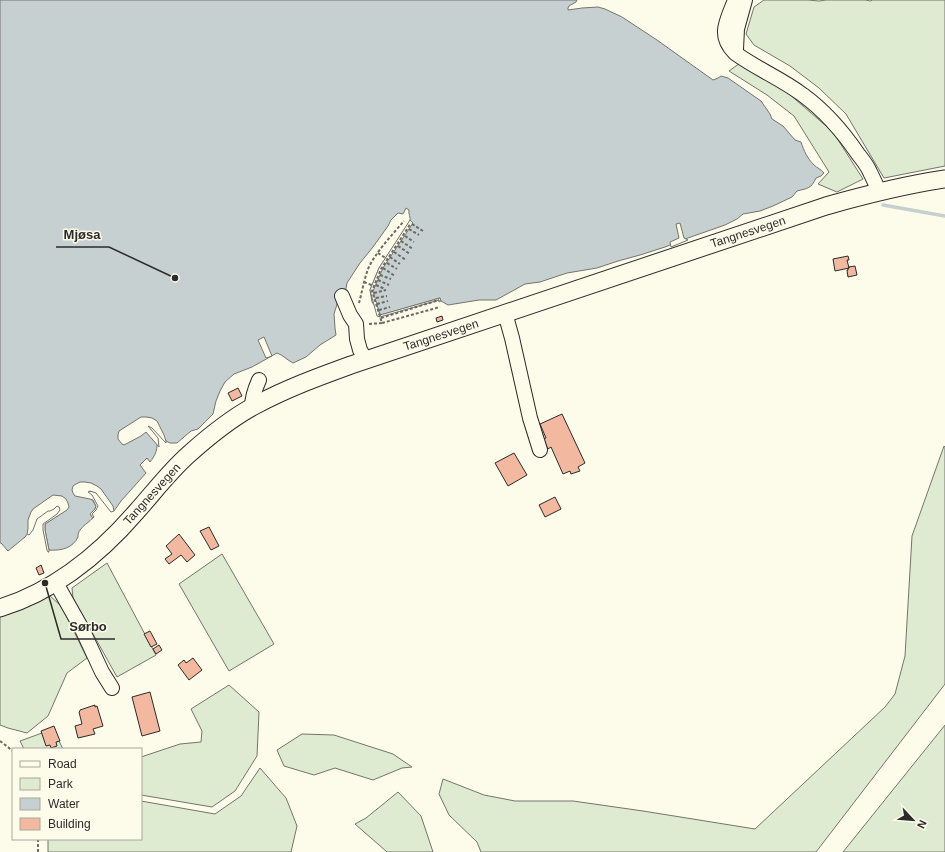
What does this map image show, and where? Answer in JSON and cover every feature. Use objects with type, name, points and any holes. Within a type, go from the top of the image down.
[{"type":"main road","name":"Tangnesvegen","points":[[0,608],[37,593],[56,583],[87,560],[111,539],[187,456],[236,417],[280,392],[366,360],[826,206],[879,191],[945,179]]},
{"type":"lane","points":[[735,0],[724,30],[724,36],[729,47],[735,54],[747,62],[777,78],[804,96],[828,117],[848,139],[864,162],[879,191]]},
{"type":"lane","points":[[735,54],[737,29],[745,0]]},
{"type":"lane","points":[[342,296],[350,316],[356,324],[357,339],[360,350],[366,360]]},
{"type":"lane","points":[[505,314],[530,418],[540,450]]},
{"type":"lane","points":[[252,407],[259,380]]},
{"type":"lane","points":[[56,583],[82,629],[102,672],[112,688]]},
{"type":"path","points":[[374,293],[385,290],[364,282],[369,268],[378,253],[404,221]]},
{"type":"path","points":[[382,323],[372,291],[381,269],[412,223],[423,231]]},
{"type":"path","points":[[409,229],[419,235]]},
{"type":"path","points":[[405,236],[414,242]]},
{"type":"path","points":[[401,241],[413,249]]},
{"type":"path","points":[[398,246],[410,254]]},
{"type":"path","points":[[394,252],[406,260]]},
{"type":"path","points":[[378,253],[387,259]]},
{"type":"path","points":[[390,257],[400,264]]},
{"type":"path","points":[[387,263],[397,269]]},
{"type":"path","points":[[384,268],[395,276]]},
{"type":"path","points":[[380,275],[391,279]]},
{"type":"path","points":[[378,280],[389,284]]},
{"type":"path","points":[[376,298],[387,296]]},
{"type":"path","points":[[380,318],[439,300]]},
{"type":"path","points":[[377,304],[388,301]]},
{"type":"path","points":[[379,310],[390,307]]},
{"type":"path","points":[[356,324],[382,323],[440,307]]},
{"type":"path","points":[[0,741],[12,750]]},
{"type":"path","points":[[38,840],[38,852]]},
{"type":"green space","points":[[764,0],[945,0],[945,166],[884,178],[846,114],[819,88],[790,66],[754,45],[746,34],[754,7]]},
{"type":"green space","points":[[740,63],[788,93],[833,132],[863,179],[837,192],[818,184],[829,172],[794,116],[767,95],[729,71]]},
{"type":"green space","points":[[944,446],[945,684],[816,852],[481,852],[477,842],[449,815],[439,794],[443,779],[484,795],[515,801],[573,801],[755,829],[885,707],[895,694],[905,656],[912,536]]},
{"type":"green space","points":[[222,554],[274,644],[229,671],[179,584]]},
{"type":"green space","points":[[107,563],[156,655],[117,677],[73,598],[72,588]]},
{"type":"green space","points":[[47,593],[62,607],[87,658],[67,673],[48,716],[27,733],[0,725],[0,617]]},
{"type":"green space","points":[[229,685],[259,712],[257,756],[235,791],[212,807],[142,795],[142,757],[180,744],[201,742],[202,731],[191,709]]},
{"type":"green space","points":[[945,725],[945,852],[843,852]]},
{"type":"green space","points":[[53,729],[62,748],[24,748],[20,741]]},
{"type":"green space","points":[[302,734],[334,735],[393,754],[412,767],[402,768],[373,780],[335,768],[314,775],[284,766],[277,750]]},
{"type":"green space","points":[[260,768],[286,798],[297,826],[291,852],[48,852],[48,840],[142,840],[142,801],[215,814],[241,796]]},
{"type":"green space","points":[[398,792],[421,816],[433,852],[387,852],[355,824],[366,818]]},
{"type":"water","points":[[0,0],[577,0],[569,6],[568,10],[598,7],[622,17],[713,80],[721,76],[728,78],[761,101],[772,119],[783,126],[795,140],[801,142],[809,160],[824,173],[816,178],[809,188],[797,191],[792,197],[773,206],[760,211],[743,214],[725,225],[665,247],[597,268],[567,273],[540,282],[525,284],[496,300],[479,300],[448,305],[441,301],[440,298],[381,315],[372,302],[370,290],[379,268],[410,221],[409,210],[406,208],[403,214],[398,213],[391,220],[347,283],[345,294],[338,301],[334,314],[336,335],[320,345],[306,357],[293,363],[277,353],[252,367],[234,374],[225,382],[220,391],[213,414],[198,429],[191,431],[177,443],[170,443],[166,441],[153,426],[141,426],[126,438],[147,428],[156,439],[156,452],[150,462],[147,458],[140,465],[146,473],[114,511],[97,492],[87,491],[96,506],[90,514],[93,518],[81,529],[76,541],[73,544],[58,550],[49,550],[45,524],[59,515],[62,511],[57,503],[36,518],[25,537],[8,551],[0,543]]},
{"type":"pier","points":[[410,220],[413,223],[383,268],[373,291],[380,315],[440,298],[441,301],[439,302],[439,300],[380,317],[377,316],[370,290],[379,268]]},
{"type":"pier","points":[[680,223],[684,238],[688,240],[671,247],[670,242],[679,238],[676,224]]},
{"type":"pier","points":[[264,337],[272,356],[266,358],[258,340]]},
{"type":"pier","points":[[141,417],[152,418],[157,421],[166,443],[152,428],[148,426],[158,438],[159,447],[146,432],[124,445],[122,444],[118,439],[119,431]]},
{"type":"pier","points":[[80,482],[91,483],[101,489],[113,506],[114,511],[111,512],[96,493],[90,491],[88,492],[92,495],[98,506],[92,514],[94,517],[93,518],[90,514],[96,506],[93,500],[75,496],[73,493],[73,486]]},
{"type":"pier","points":[[53,495],[62,496],[66,499],[69,507],[67,510],[45,524],[49,550],[48,552],[43,524],[57,514],[60,510],[59,507],[57,506],[37,519],[33,530],[29,535],[27,534],[28,520],[33,509]]},
{"type":"building","points":[[848,256],[849,260],[847,260],[849,268],[835,271],[833,259]]},
{"type":"building","points":[[855,266],[857,275],[848,277],[848,268]]},
{"type":"building","points":[[442,316],[443,320],[437,322],[436,318]]},
{"type":"building","points":[[238,388],[242,396],[232,401],[228,393]]},
{"type":"building","points":[[562,414],[585,463],[578,467],[580,471],[571,474],[570,471],[563,474],[551,447],[548,449],[543,439],[546,438],[540,424]]},
{"type":"building","points":[[514,453],[527,475],[508,486],[495,463]]},
{"type":"building","points":[[555,497],[561,509],[545,517],[539,505]]},
{"type":"building","points":[[209,527],[219,546],[211,550],[200,531]]},
{"type":"building","points":[[179,534],[195,555],[187,562],[181,555],[169,564],[165,559],[172,554],[166,546]]},
{"type":"building","points":[[41,565],[44,573],[39,575],[36,568]]},
{"type":"building","points":[[150,631],[157,644],[151,647],[144,634]]},
{"type":"building","points":[[159,645],[162,650],[156,654],[153,649]]},
{"type":"building","points":[[193,658],[202,670],[189,680],[178,665],[184,660],[186,663]]},
{"type":"building","points":[[150,692],[160,731],[142,736],[132,697]]},
{"type":"building","points":[[95,705],[95,707],[97,706],[103,726],[93,729],[95,734],[78,738],[75,726],[82,724],[79,712],[80,710]]},
{"type":"building","points":[[54,726],[60,741],[56,742],[57,746],[51,748],[50,745],[46,746],[41,731]]},
{"type":"waterway","points":[[883,205],[945,216]]},
{"type":"place","name":"Mjøsa","points":[[175,278]]},
{"type":"place","name":"Sørbo","points":[[45,583]]}]
